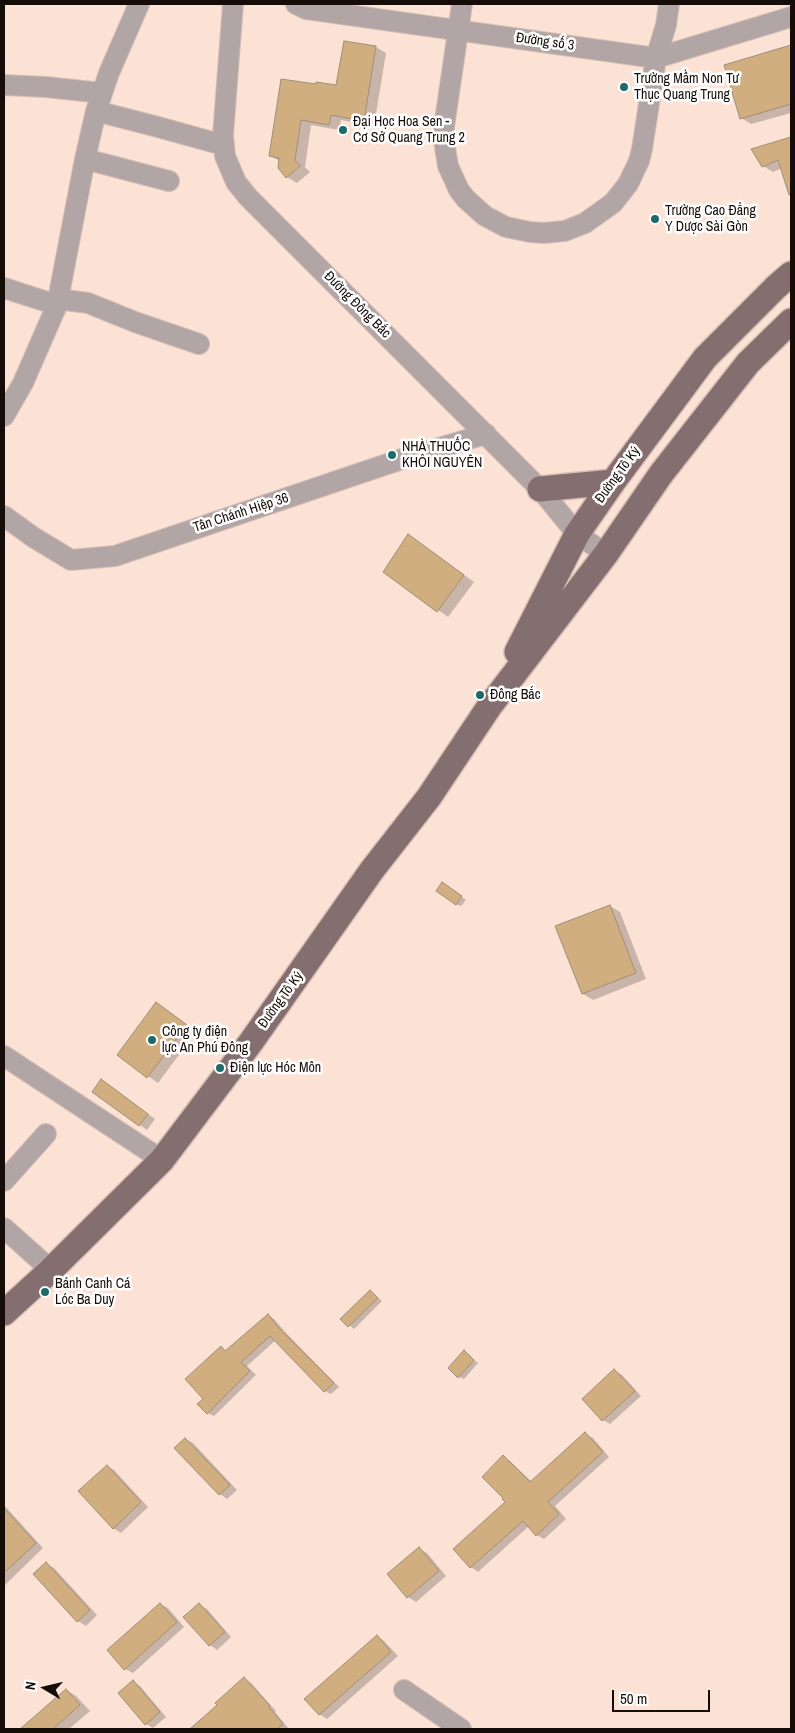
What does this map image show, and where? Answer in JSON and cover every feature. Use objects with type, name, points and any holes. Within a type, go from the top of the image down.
[{"type":"main road","name":"Đường Tô Ký","points":[[489,707],[577,534],[613,482],[705,358],[791,274]]},
{"type":"main road","name":"Đường Tô Ký","points":[[4,1313],[51,1270],[162,1160],[251,1042],[372,870],[428,797],[489,707],[606,554],[661,474],[742,370],[791,321]]},
{"type":"main road","points":[[540,489],[613,482]]},
{"type":"street","points":[[4,416],[23,383],[57,302],[85,159],[99,102],[109,72],[139,4]]},
{"type":"street","name":"Đường Đông Bắc","points":[[233,4],[223,124],[223,146],[232,173],[248,197],[540,489],[577,534],[606,554]]},
{"type":"street","name":"Đường số 3","points":[[296,4],[306,9],[382,12],[458,31],[656,58],[791,17]]},
{"type":"street","points":[[462,4],[444,127],[448,166],[459,190],[475,208],[500,225],[530,232],[555,232],[575,228],[606,210],[628,184],[638,161],[656,58],[666,26],[669,4]]},
{"type":"street","points":[[656,58],[655,24],[658,4]]},
{"type":"street","points":[[4,85],[46,87],[99,102],[158,126],[223,146]]},
{"type":"street","points":[[85,159],[169,182]]},
{"type":"street","points":[[4,288],[57,302],[88,303],[135,322],[199,344]]},
{"type":"street","name":"Tân Chánh Hiệp 36","points":[[4,516],[33,538],[71,560],[114,556],[405,458],[486,434]]},
{"type":"street","points":[[4,1056],[162,1160]]},
{"type":"street","points":[[4,1181],[46,1134]]},
{"type":"street","points":[[4,1229],[51,1270]]},
{"type":"street","points":[[404,1690],[461,1729]]},
{"type":"building","points":[[344,41],[376,46],[364,121],[331,115],[329,125],[301,120],[295,160],[300,166],[286,178],[278,168],[279,158],[269,156],[281,79],[336,85]]},
{"type":"building","points":[[791,45],[791,104],[740,119],[724,65]]},
{"type":"building","points":[[791,137],[791,194],[789,195],[778,160],[762,167],[751,149]]},
{"type":"building","points":[[408,534],[464,575],[437,612],[383,572]]},
{"type":"building","points":[[442,882],[462,896],[456,905],[436,891]]},
{"type":"building","points":[[610,905],[636,973],[582,994],[555,926]]},
{"type":"building","name":"Công ty điện lực An Phú Đông","points":[[156,1002],[187,1025],[147,1078],[117,1055]]},
{"type":"building","points":[[101,1079],[148,1114],[139,1126],[92,1092]]},
{"type":"building","points":[[370,1290],[378,1298],[348,1327],[340,1319]]},
{"type":"building","points":[[268,1314],[279,1328],[334,1383],[324,1392],[270,1336],[241,1362],[250,1371],[207,1414],[197,1404],[203,1399],[185,1379],[221,1346],[225,1351]]},
{"type":"building","points":[[464,1350],[474,1360],[458,1378],[448,1368]]},
{"type":"building","points":[[614,1369],[635,1391],[602,1421],[582,1399]]},
{"type":"building","points":[[585,1432],[603,1452],[548,1502],[559,1514],[536,1536],[523,1521],[470,1568],[453,1549],[505,1502],[482,1477],[503,1455],[530,1482]]},
{"type":"building","points":[[185,1438],[230,1485],[219,1495],[174,1448]]},
{"type":"building","points":[[107,1465],[141,1502],[113,1529],[78,1491]]},
{"type":"building","points":[[4,1508],[36,1543],[4,1573]]},
{"type":"building","points":[[419,1547],[439,1571],[407,1598],[387,1574]]},
{"type":"building","points":[[46,1562],[90,1610],[77,1622],[33,1574]]},
{"type":"building","points":[[160,1603],[177,1622],[124,1670],[107,1650]]},
{"type":"building","points":[[199,1603],[225,1632],[209,1646],[183,1617]]},
{"type":"building","points":[[377,1635],[391,1652],[319,1715],[304,1699]]},
{"type":"building","points":[[244,1677],[283,1724],[277,1729],[190,1729],[217,1705],[215,1703]]},
{"type":"building","points":[[133,1680],[160,1712],[145,1725],[118,1693]]},
{"type":"building","points":[[66,1689],[80,1705],[53,1729],[20,1729]]},
{"type":"place","name":"Trường Mầm Non Tư Thục Quang Trung","points":[[624,87]]},
{"type":"place","name":"Đại Học Hoa Sen - Cơ Sở Quang Trung 2","points":[[343,130]]},
{"type":"place","name":"Trường Cao Đẳng Y Dược Sài Gòn","points":[[655,219]]},
{"type":"place","name":"NHÀ THUỐC KHÔI NGUYÊN","points":[[392,455]]},
{"type":"place","name":"Đông Bắc","points":[[480,695]]},
{"type":"place","name":"Công ty điện lực An Phú Đông","points":[[152,1040]]},
{"type":"place","name":"Điện lực Hóc Môn","points":[[220,1068]]},
{"type":"place","name":"Bánh Canh Cá Lóc Ba Duy","points":[[45,1292]]}]
